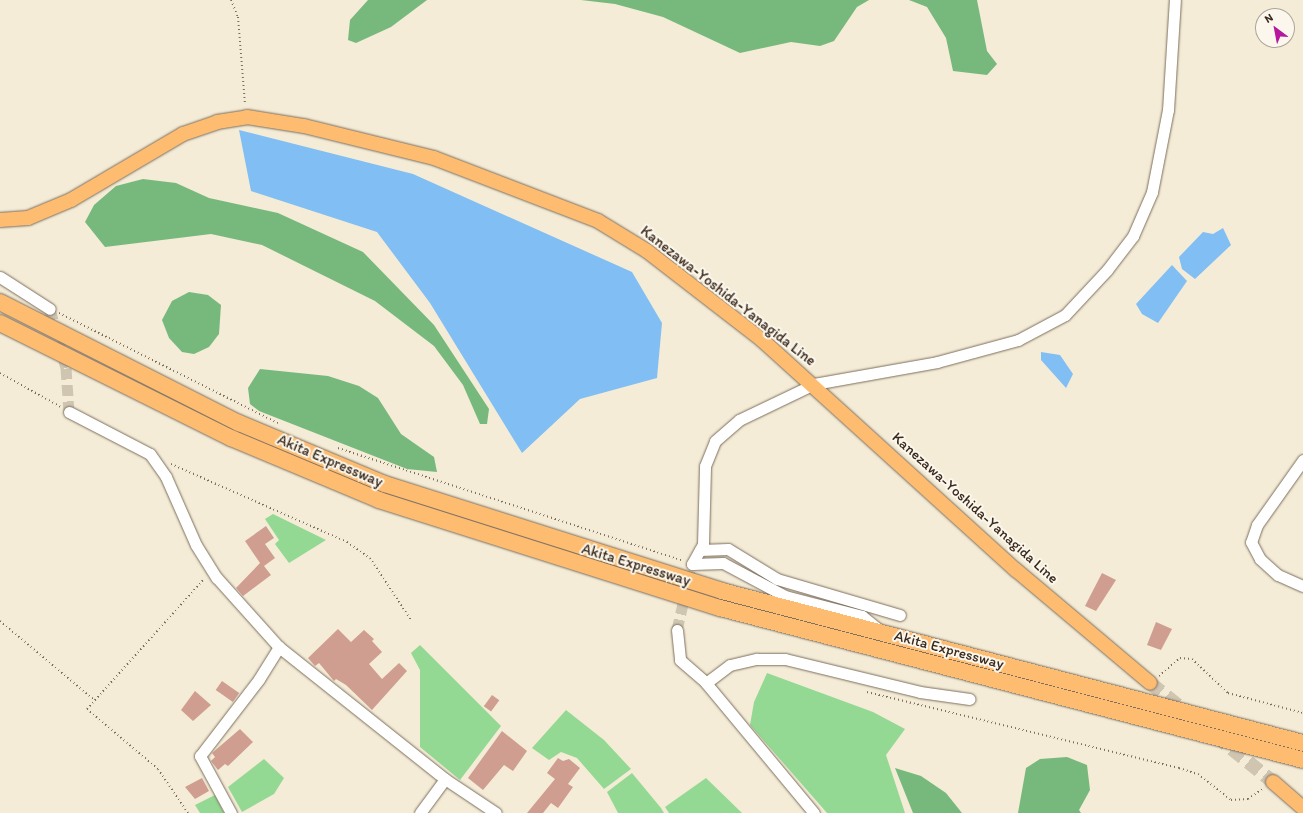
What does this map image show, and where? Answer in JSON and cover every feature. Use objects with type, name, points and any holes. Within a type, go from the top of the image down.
[{"type":"highway","name":"Akita Expressway","points":[[0,302],[239,423],[385,484],[585,550],[883,633],[1303,743]]},
{"type":"highway","name":"Akita Expressway","points":[[0,323],[231,438],[379,500],[720,608],[1303,760]]},
{"type":"main road","name":"Kanezawa-Yoshida-Yanagida Line","points":[[0,220],[28,218],[71,200],[183,134],[217,122],[247,117],[304,126],[434,158],[598,220],[653,256],[814,384],[1016,570],[1150,683]]},
{"type":"main road","points":[[1273,782],[1303,808]]},
{"type":"street","points":[[692,564],[703,544],[705,466],[715,441],[739,420],[814,384],[937,362],[1018,340],[1070,310],[1133,236],[1152,192],[1168,110],[1175,0]]},
{"type":"street","points":[[0,277],[50,308]]},
{"type":"street","points":[[68,412],[150,454],[166,477],[196,545],[212,570],[279,647],[445,779],[496,813]]},
{"type":"street","points":[[1303,460],[1257,525],[1251,542],[1260,559],[1274,571],[1303,586]]},
{"type":"street","points":[[700,550],[728,549],[777,579],[900,615]]},
{"type":"street","points":[[692,564],[723,563],[785,596],[862,616],[883,633]]},
{"type":"street","points":[[677,630],[680,660],[706,683],[814,813]]},
{"type":"street","points":[[231,813],[200,756],[259,679],[279,647]]},
{"type":"street","points":[[706,683],[730,666],[758,659],[785,659],[920,692],[970,699]]},
{"type":"street","points":[[420,813],[445,779]]},
{"type":"path","points":[[231,0],[238,18],[247,117]]},
{"type":"path","points":[[50,308],[280,424]]},
{"type":"path","points":[[0,372],[68,412]]},
{"type":"path","points":[[336,448],[692,564]]},
{"type":"path","points":[[150,454],[346,542],[370,558],[411,620]]},
{"type":"path","points":[[188,813],[158,769],[87,709],[212,570]]},
{"type":"path","points":[[0,621],[94,700]]},
{"type":"path","points":[[1150,683],[1180,658],[1192,659],[1228,693],[1303,713]]},
{"type":"path","points":[[862,690],[1179,768],[1198,774],[1231,800],[1248,799],[1273,782]]},
{"type":"green space","points":[[368,0],[427,0],[391,27],[356,43],[348,40],[350,20]]},
{"type":"green space","points":[[581,0],[869,0],[857,7],[834,41],[820,46],[791,42],[740,53],[663,17],[615,4]]},
{"type":"green space","points":[[909,0],[977,0],[987,51],[997,64],[987,75],[953,71],[946,38],[927,7]]},
{"type":"green space","points":[[143,179],[176,183],[209,198],[278,213],[363,252],[434,325],[489,409],[487,424],[480,424],[463,385],[434,346],[375,301],[262,245],[211,234],[105,247],[85,222],[94,205],[116,186]]},
{"type":"green space","points":[[189,292],[208,295],[221,305],[219,334],[209,347],[194,354],[182,352],[169,338],[162,320],[172,301]]},
{"type":"green space","points":[[260,369],[328,376],[359,386],[378,398],[401,434],[434,457],[437,472],[407,469],[259,411],[250,404],[248,388]]},
{"type":"green space","points":[[273,514],[326,540],[289,563],[275,544],[279,540],[265,519]]},
{"type":"green space","points":[[420,645],[501,726],[460,780],[420,747],[420,670],[411,653]]},
{"type":"green space","points":[[767,673],[873,712],[905,729],[886,755],[905,813],[827,813],[750,725],[754,702]]},
{"type":"green space","points":[[566,710],[604,740],[631,769],[604,789],[577,758],[561,752],[549,760],[532,748]]},
{"type":"green space","points":[[1067,757],[1087,765],[1090,790],[1079,810],[1081,813],[1018,813],[1026,768],[1040,759]]},
{"type":"green space","points":[[264,759],[284,778],[274,794],[242,812],[228,787]]},
{"type":"green space","points":[[895,768],[921,776],[946,793],[962,813],[913,813]]},
{"type":"green space","points":[[632,773],[664,813],[618,813],[607,792]]},
{"type":"green space","points":[[706,778],[742,813],[669,813],[665,807]]},
{"type":"green space","points":[[215,795],[224,813],[200,813],[195,805]]},
{"type":"water","points":[[239,130],[413,174],[632,272],[662,323],[657,378],[580,399],[522,453],[430,303],[377,232],[251,191]]},
{"type":"water","points":[[1223,228],[1231,245],[1195,279],[1182,269],[1179,257],[1203,232],[1213,234]]},
{"type":"water","points":[[1172,265],[1187,281],[1158,323],[1142,314],[1136,304]]},
{"type":"water","points":[[1041,352],[1060,355],[1073,374],[1066,388],[1041,360]]},
{"type":"building","points":[[266,526],[274,538],[265,544],[275,558],[264,566],[271,575],[243,596],[236,588],[260,563],[245,541]]},
{"type":"building","points":[[1102,573],[1116,580],[1096,611],[1085,606]]},
{"type":"building","points":[[1156,622],[1172,629],[1161,650],[1147,645]]},
{"type":"building","points":[[338,629],[351,642],[364,630],[374,639],[372,641],[382,652],[369,664],[382,679],[399,663],[407,671],[372,710],[346,685],[336,679],[334,681],[319,663],[315,666],[308,658]]},
{"type":"building","points":[[222,681],[239,693],[233,702],[216,690]]},
{"type":"building","points":[[195,691],[211,705],[193,721],[181,710]]},
{"type":"building","points":[[492,695],[499,700],[491,712],[484,706]]},
{"type":"building","points":[[240,729],[253,742],[228,766],[225,764],[218,770],[211,761],[215,757],[212,753]]},
{"type":"building","points":[[502,731],[527,751],[513,771],[504,765],[483,790],[468,778]]},
{"type":"building","points":[[558,758],[563,761],[569,759],[580,768],[568,784],[573,787],[558,808],[551,803],[543,813],[527,813],[555,779],[547,773]]},
{"type":"building","points":[[202,778],[209,791],[195,799],[185,787]]},
{"type":"tunnel","points":[[50,309],[66,368],[69,412]]},
{"type":"tunnel","points":[[677,630],[692,564]]},
{"type":"tunnel","points":[[1150,683],[1273,782]]}]
